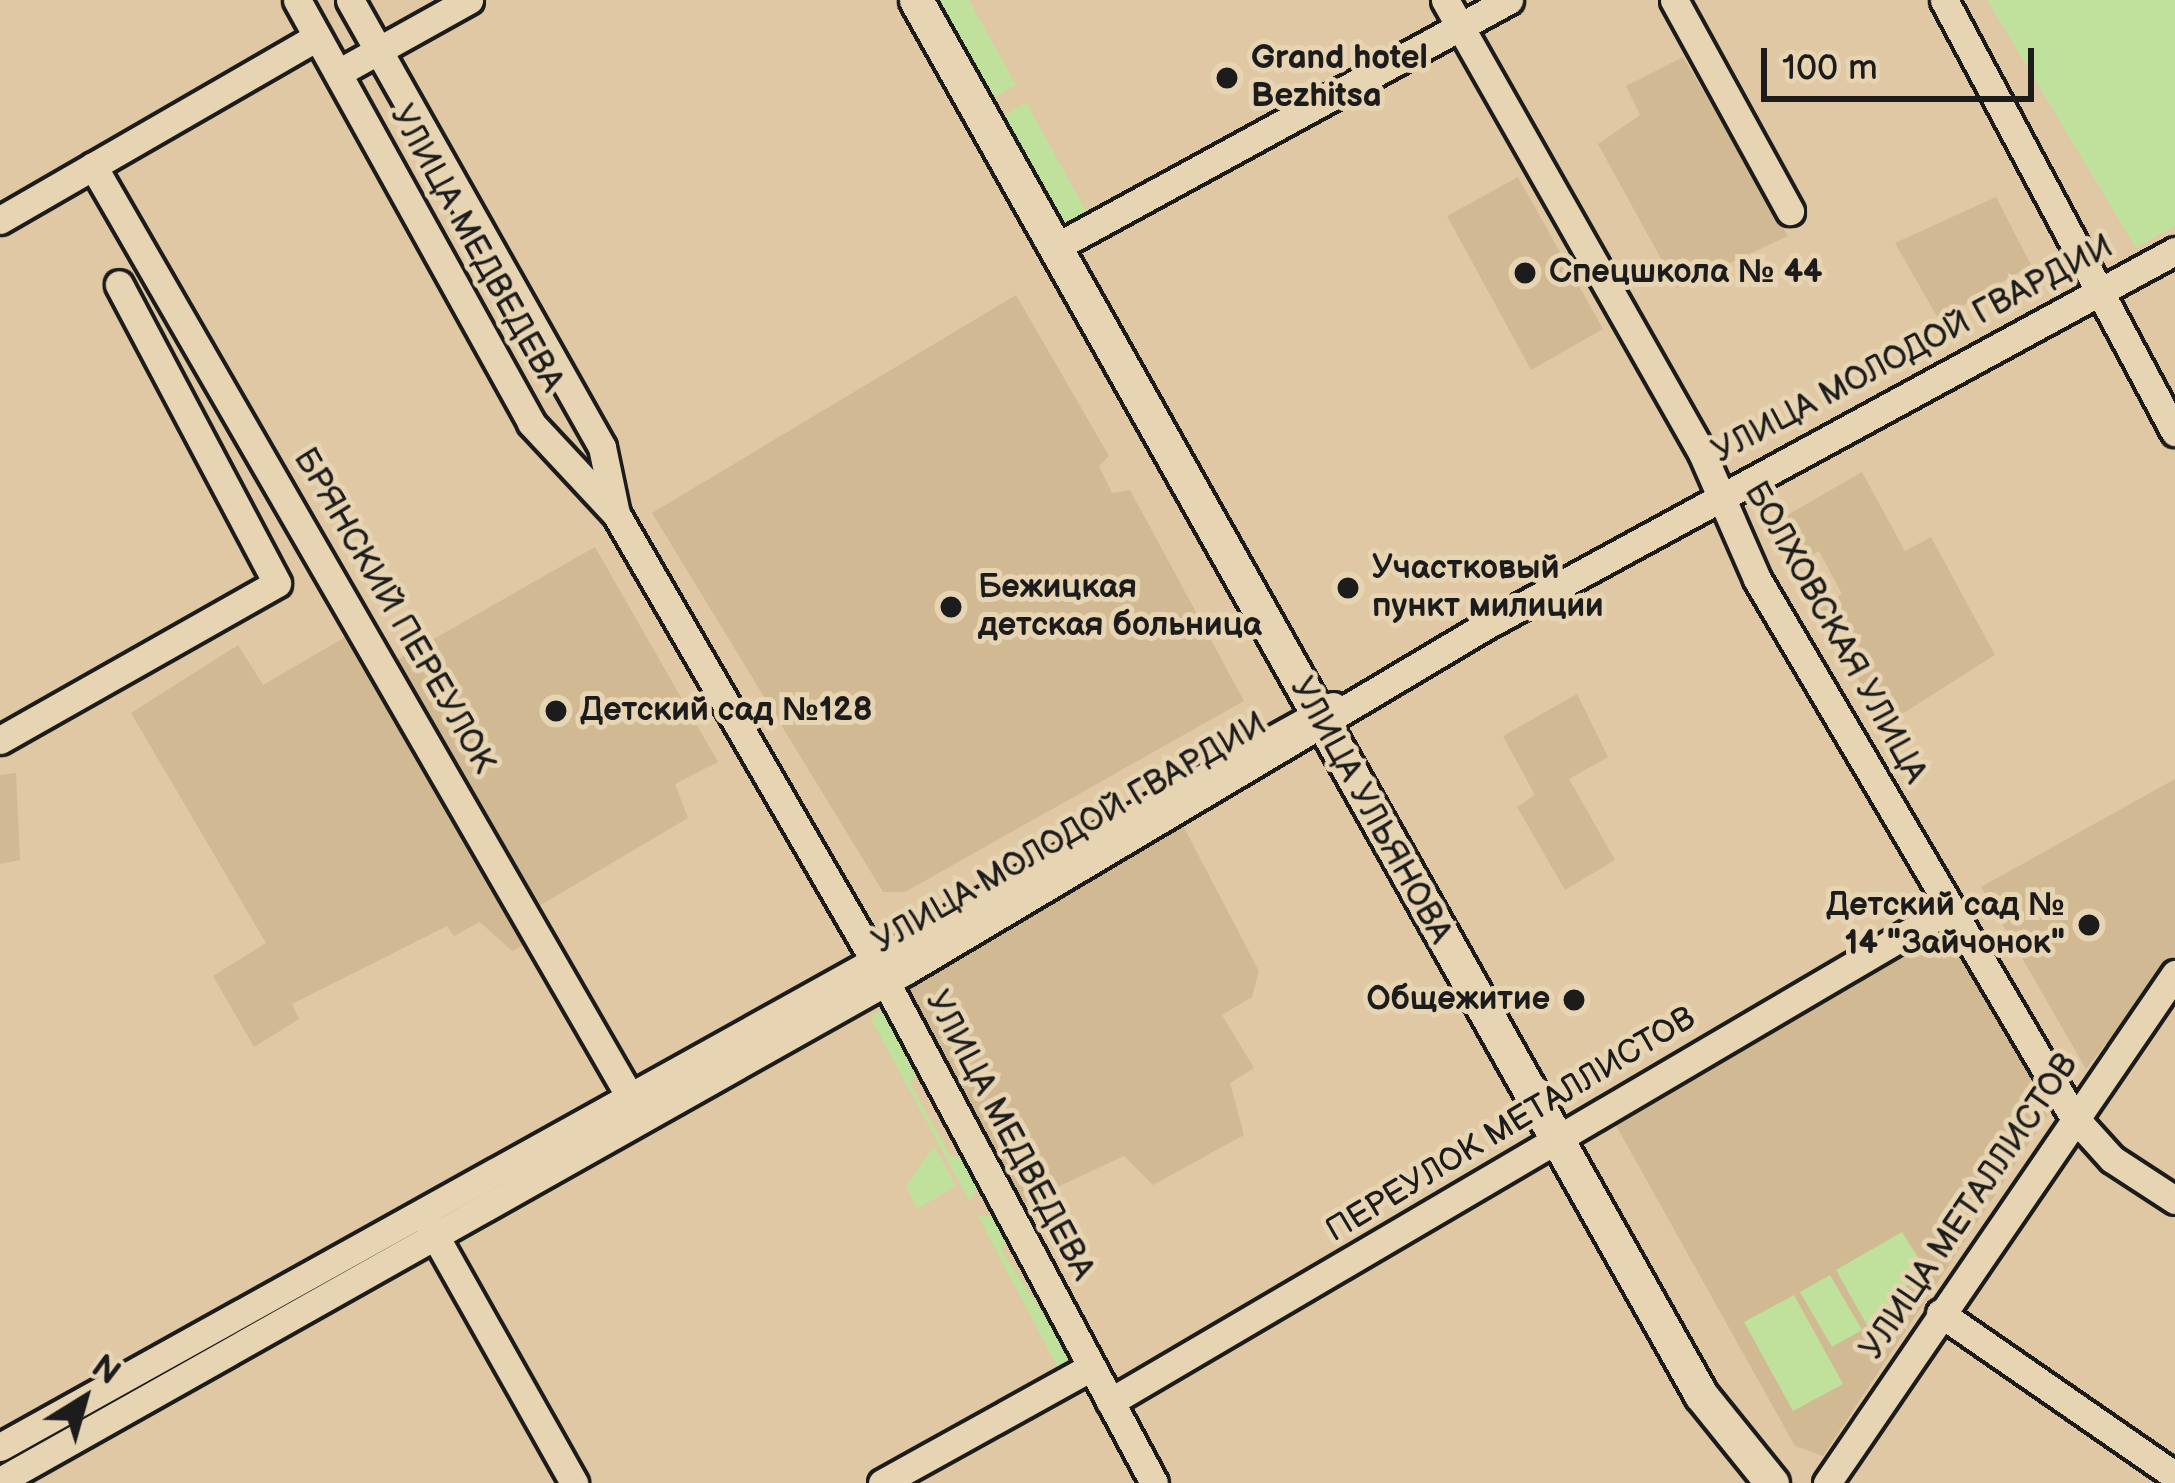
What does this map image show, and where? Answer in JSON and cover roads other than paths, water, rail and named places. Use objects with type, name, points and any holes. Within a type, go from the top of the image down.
[{"type":"main road","name":"УЛИЦА УЛЬЯНОВА","points":[[916,0],[1701,1395],[1772,1483]]},
{"type":"street","name":"УЛИЦА МЕДВЕДЕВА","points":[[297,0],[531,423],[616,514],[880,970],[1154,1483]]},
{"type":"street","name":"УЛИЦА МЕДВЕДЕВА","points":[[350,0],[602,447],[616,514]]},
{"type":"street","points":[[338,73],[469,0]]},
{"type":"street","name":"БОЛХОВСКАЯ УЛИЦА","points":[[1445,0],[1702,453],[1716,496],[1949,909],[2073,1116],[2112,1159],[2175,1200]]},
{"type":"street","points":[[1056,247],[1509,0]]},
{"type":"street","points":[[1674,0],[1790,211]]},
{"type":"street","points":[[1944,0],[2175,432]]},
{"type":"street","points":[[0,220],[317,37]]},
{"type":"street","name":"БРЯНСКИЙ ПЕРЕУЛОК","points":[[93,166],[629,1095]]},
{"type":"street","name":"УЛИЦА МОЛОДОЙ ГВАРДИИ","points":[[0,1481],[434,1237],[880,970],[1716,496],[2175,251]]},
{"type":"street","points":[[0,740],[277,583],[119,284]]},
{"type":"street","name":"ПЕРЕУЛОК МЕТАЛЛИСТОВ","points":[[1110,1402],[1949,909]]},
{"type":"street","name":"УЛИЦА МОЛОДОЙ ГВАРДИИ","points":[[0,1447],[629,1095],[880,970]]},
{"type":"street","name":"УЛИЦА МЕТАЛЛИСТОВ","points":[[1827,1483],[2073,1116],[2175,974]]},
{"type":"street","points":[[421,1211],[574,1483]]},
{"type":"street","points":[[1940,1313],[2175,1476]]},
{"type":"street","points":[[882,1483],[1091,1367]]},
{"type":"place","name":"Grand hotel Bezhitsa","points":[[1227,78]]},
{"type":"place","name":"Спецшкола № 44","points":[[1525,273]]},
{"type":"place","name":"Участковый пункт милиции","points":[[1348,588]]},
{"type":"place","name":"Бежицкая детская больница","points":[[951,607]]},
{"type":"place","name":"Детский сад №128","points":[[556,711]]},
{"type":"place","name":"Детский сад № 14 \"Зайчонок\"","points":[[2089,925]]},
{"type":"place","name":"Общежитие","points":[[1574,1000]]}]
